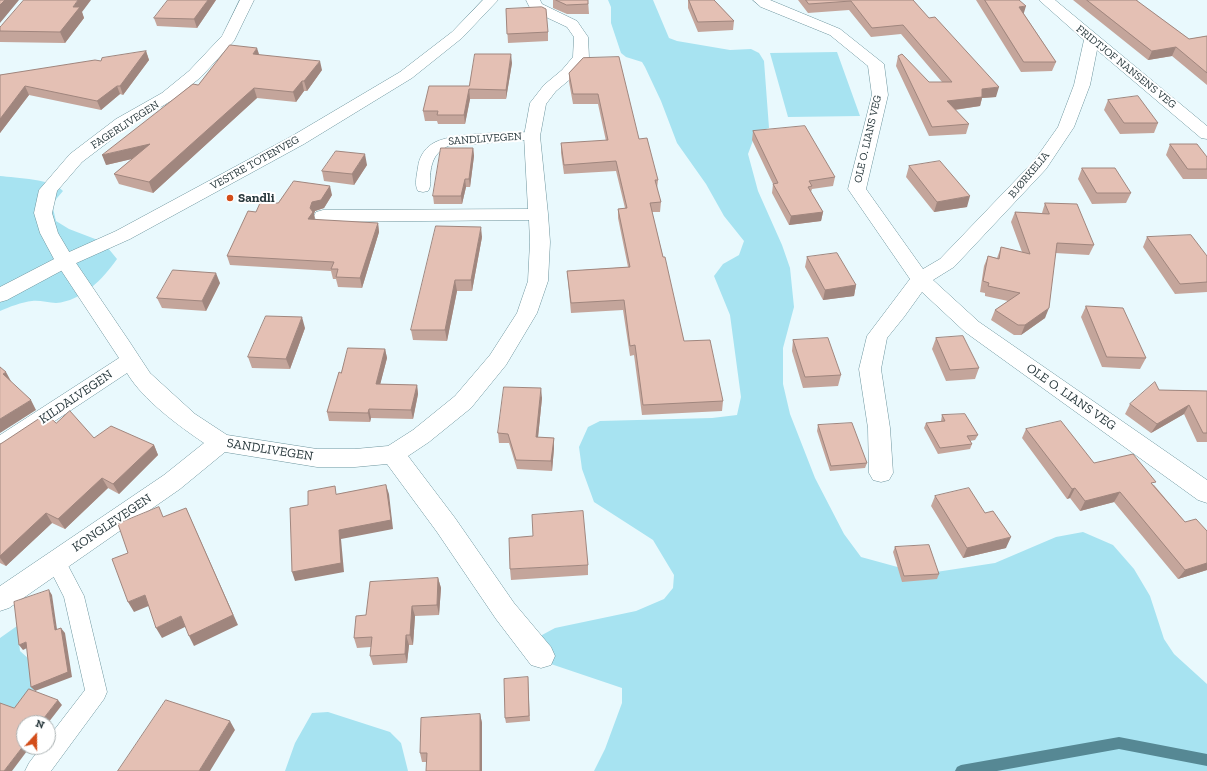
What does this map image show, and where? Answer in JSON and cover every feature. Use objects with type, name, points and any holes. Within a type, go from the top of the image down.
[{"type":"street","name":"FAGERLIVEGEN","points":[[65,261],[49,233],[44,212],[48,190],[76,158],[122,124],[168,96],[195,74],[229,38],[247,0]]},
{"type":"street","name":"VESTRE TOTENVEG","points":[[0,295],[65,261],[123,235],[298,140],[406,75],[457,35],[491,0]]},
{"type":"street","name":"SANDLIVEGEN","points":[[65,261],[142,379],[187,420],[221,443],[317,458],[355,458],[393,454],[421,436],[463,402],[498,360],[527,313],[538,281],[540,242],[539,214],[532,136],[538,103],[550,88],[568,73],[580,58],[581,37],[572,24],[536,7],[533,0]]},
{"type":"street","name":"OLE O. LIANS VEG","points":[[760,0],[766,4],[835,32],[876,64],[880,95],[857,189],[920,280],[972,327],[1207,493]]},
{"type":"street","name":"FRIDTJOF NANSENS VEG","points":[[1046,0],[1207,134]]},
{"type":"street","name":"BJØRKELIA","points":[[920,280],[947,264],[1040,165],[1066,127],[1082,85],[1092,39]]},
{"type":"street","points":[[323,216],[539,214]]},
{"type":"street","points":[[881,473],[879,428],[870,369],[871,362],[877,336],[897,312],[920,280]]},
{"type":"street","name":"KILDALVEGEN","points":[[0,446],[74,399],[131,360]]},
{"type":"street","name":"KONGLEVEGEN","points":[[0,600],[172,482],[221,443]]},
{"type":"street","points":[[393,454],[446,525],[505,611],[541,656]]},
{"type":"lane","name":"SANDLIVEGEN","points":[[423,188],[424,169],[428,154],[434,147],[442,142],[532,136]]},
{"type":"lane","points":[[37,771],[96,692],[74,596],[56,562]]},
{"type":"shaded area","points":[[608,0],[653,0],[669,38],[677,41],[730,50],[751,49],[759,53],[764,61],[769,128],[760,131],[755,135],[748,154],[758,191],[782,245],[790,268],[794,307],[783,348],[783,384],[790,414],[815,478],[844,534],[861,557],[923,574],[995,563],[1056,537],[1083,532],[1113,545],[1134,569],[1150,596],[1164,639],[1174,654],[1207,684],[1207,771],[594,771],[605,749],[622,703],[622,688],[545,662],[538,649],[542,635],[555,628],[636,611],[664,599],[673,588],[674,575],[653,540],[594,502],[582,469],[579,447],[588,427],[600,421],[712,418],[737,415],[741,397],[730,315],[714,276],[723,264],[739,255],[744,241],[724,216],[706,184],[677,143],[661,101],[642,62],[626,57],[621,53],[611,23],[611,7]]},
{"type":"shaded area","points":[[837,52],[860,116],[788,117],[770,53]]},
{"type":"shaded area","points":[[0,176],[24,178],[43,182],[58,187],[63,191],[52,204],[56,221],[69,229],[103,242],[117,259],[91,288],[75,298],[66,301],[56,303],[38,301],[28,302],[0,311]]},
{"type":"shaded area","points":[[17,626],[20,651],[29,659],[34,689],[0,734],[0,638]]},
{"type":"shaded area","points":[[328,712],[390,732],[401,743],[408,771],[285,771],[295,743],[312,713]]},
{"type":"building","points":[[0,0],[5,0],[0,5]]},
{"type":"building","points":[[24,0],[78,0],[73,7],[80,7],[60,32],[0,31],[0,27]]},
{"type":"building","points":[[168,0],[208,0],[194,19],[154,18]]},
{"type":"building","points":[[556,0],[588,0],[588,4],[567,5]]},
{"type":"building","points":[[689,0],[714,0],[734,21],[698,22]]},
{"type":"building","points":[[806,0],[913,0],[929,18],[935,17],[999,87],[982,89],[982,97],[947,101],[969,124],[932,127],[898,56],[902,54],[929,82],[952,82],[903,25],[872,28],[851,1],[809,4]]},
{"type":"building","points":[[985,0],[1019,0],[1026,6],[1019,7],[1056,62],[1024,62]]},
{"type":"building","points":[[1087,0],[1136,0],[1189,39],[1207,36],[1207,73],[1176,47],[1152,51]]},
{"type":"building","points":[[542,7],[546,9],[548,32],[507,34],[506,9]]},
{"type":"building","points":[[230,45],[257,48],[253,54],[320,61],[293,92],[254,88],[149,182],[114,174],[150,144],[102,155],[193,84],[198,85]]},
{"type":"building","points":[[146,51],[120,86],[117,86],[97,101],[25,86],[0,119],[0,75],[95,60],[101,61],[102,58]]},
{"type":"building","points":[[475,54],[511,54],[506,90],[469,89],[464,115],[437,115],[438,111],[423,111],[429,86],[469,86]]},
{"type":"building","points":[[619,57],[639,139],[647,138],[658,180],[655,180],[661,202],[650,203],[663,257],[665,257],[684,341],[710,340],[723,401],[643,405],[635,345],[630,346],[624,300],[571,303],[567,271],[630,267],[618,209],[627,208],[616,161],[564,165],[561,143],[608,140],[598,94],[573,94],[569,73],[583,58]]},
{"type":"building","points":[[1138,96],[1158,123],[1124,123],[1108,100]]},
{"type":"building","points":[[805,126],[835,177],[809,181],[812,186],[808,187],[823,212],[791,216],[773,184],[778,183],[753,131]]},
{"type":"building","points":[[1170,144],[1197,144],[1207,157],[1207,169],[1188,169]]},
{"type":"building","points":[[441,148],[473,148],[469,179],[465,179],[461,196],[433,196]]},
{"type":"building","points":[[336,151],[365,154],[352,174],[322,171]]},
{"type":"building","points":[[940,161],[970,196],[937,202],[909,166]]},
{"type":"building","points":[[1082,168],[1115,168],[1131,193],[1097,193]]},
{"type":"building","points":[[294,181],[330,186],[321,200],[312,202],[310,208],[313,212],[308,219],[378,223],[360,278],[336,277],[338,269],[331,269],[334,262],[227,256],[248,211],[256,212],[260,203],[278,203]]},
{"type":"building","points":[[1045,203],[1077,204],[1094,245],[1057,243],[1049,308],[1025,325],[1018,325],[995,310],[1020,293],[988,286],[989,283],[983,281],[988,256],[999,259],[1001,247],[1030,254],[1015,212],[1049,214]]},
{"type":"building","points":[[436,226],[481,227],[471,280],[455,280],[445,330],[411,330]]},
{"type":"building","points":[[1191,235],[1207,256],[1207,282],[1180,284],[1147,237]]},
{"type":"building","points":[[837,253],[856,285],[825,290],[807,257]]},
{"type":"building","points":[[173,270],[216,273],[202,301],[157,298]]},
{"type":"building","points":[[1086,306],[1123,308],[1146,358],[1107,357]]},
{"type":"building","points":[[266,316],[302,317],[286,359],[248,357]]},
{"type":"building","points":[[963,336],[979,368],[950,370],[936,338]]},
{"type":"building","points":[[828,338],[841,375],[805,377],[793,340]]},
{"type":"building","points":[[348,348],[385,349],[376,384],[417,385],[411,410],[369,409],[368,413],[327,412]]},
{"type":"building","points":[[0,367],[6,372],[3,374],[31,400],[0,419]]},
{"type":"building","points":[[1155,382],[1159,390],[1207,391],[1207,433],[1203,433],[1189,405],[1157,424],[1130,404]]},
{"type":"building","points":[[504,387],[541,388],[536,437],[554,438],[551,461],[516,460],[508,434],[498,433]]},
{"type":"building","points":[[70,411],[94,438],[111,426],[154,445],[113,484],[102,478],[58,519],[46,513],[0,556],[0,444],[46,414],[56,423]]},
{"type":"building","points":[[965,414],[978,435],[967,436],[972,444],[940,448],[926,423],[945,421],[942,415]]},
{"type":"building","points":[[1061,421],[1094,463],[1133,454],[1156,482],[1151,483],[1185,522],[1196,519],[1207,531],[1207,563],[1185,570],[1120,492],[1085,501],[1075,488],[1072,489],[1026,429]]},
{"type":"building","points":[[852,423],[867,463],[831,466],[818,425]]},
{"type":"building","points":[[386,485],[391,520],[339,530],[341,563],[292,572],[290,508],[308,505],[308,491],[335,486],[336,494]]},
{"type":"building","points":[[969,488],[985,513],[993,511],[1011,537],[967,548],[935,496]]},
{"type":"building","points":[[159,507],[163,517],[186,508],[233,615],[189,636],[181,616],[156,628],[145,595],[128,602],[112,559],[128,553],[118,524]]},
{"type":"building","points":[[583,511],[588,565],[510,569],[509,538],[533,536],[532,515]]},
{"type":"building","points":[[929,545],[939,574],[904,576],[895,547]]},
{"type":"building","points":[[438,578],[437,605],[412,606],[410,635],[406,635],[405,654],[370,656],[372,637],[354,638],[356,616],[366,615],[370,582]]},
{"type":"building","points":[[49,590],[55,630],[61,628],[68,672],[31,687],[26,642],[19,645],[14,602]]},
{"type":"building","points":[[528,677],[529,716],[505,718],[504,679]]},
{"type":"building","points":[[29,689],[58,700],[46,715],[16,715],[16,755],[4,771],[0,771],[0,703],[14,708]]},
{"type":"building","points":[[166,700],[230,721],[199,771],[118,771]]},
{"type":"building","points":[[480,714],[480,771],[426,771],[427,753],[420,753],[421,718]]},
{"type":"waterway","points":[[961,771],[1119,743],[1207,760]]},
{"type":"place","name":"Sandli","points":[[230,198]]}]
